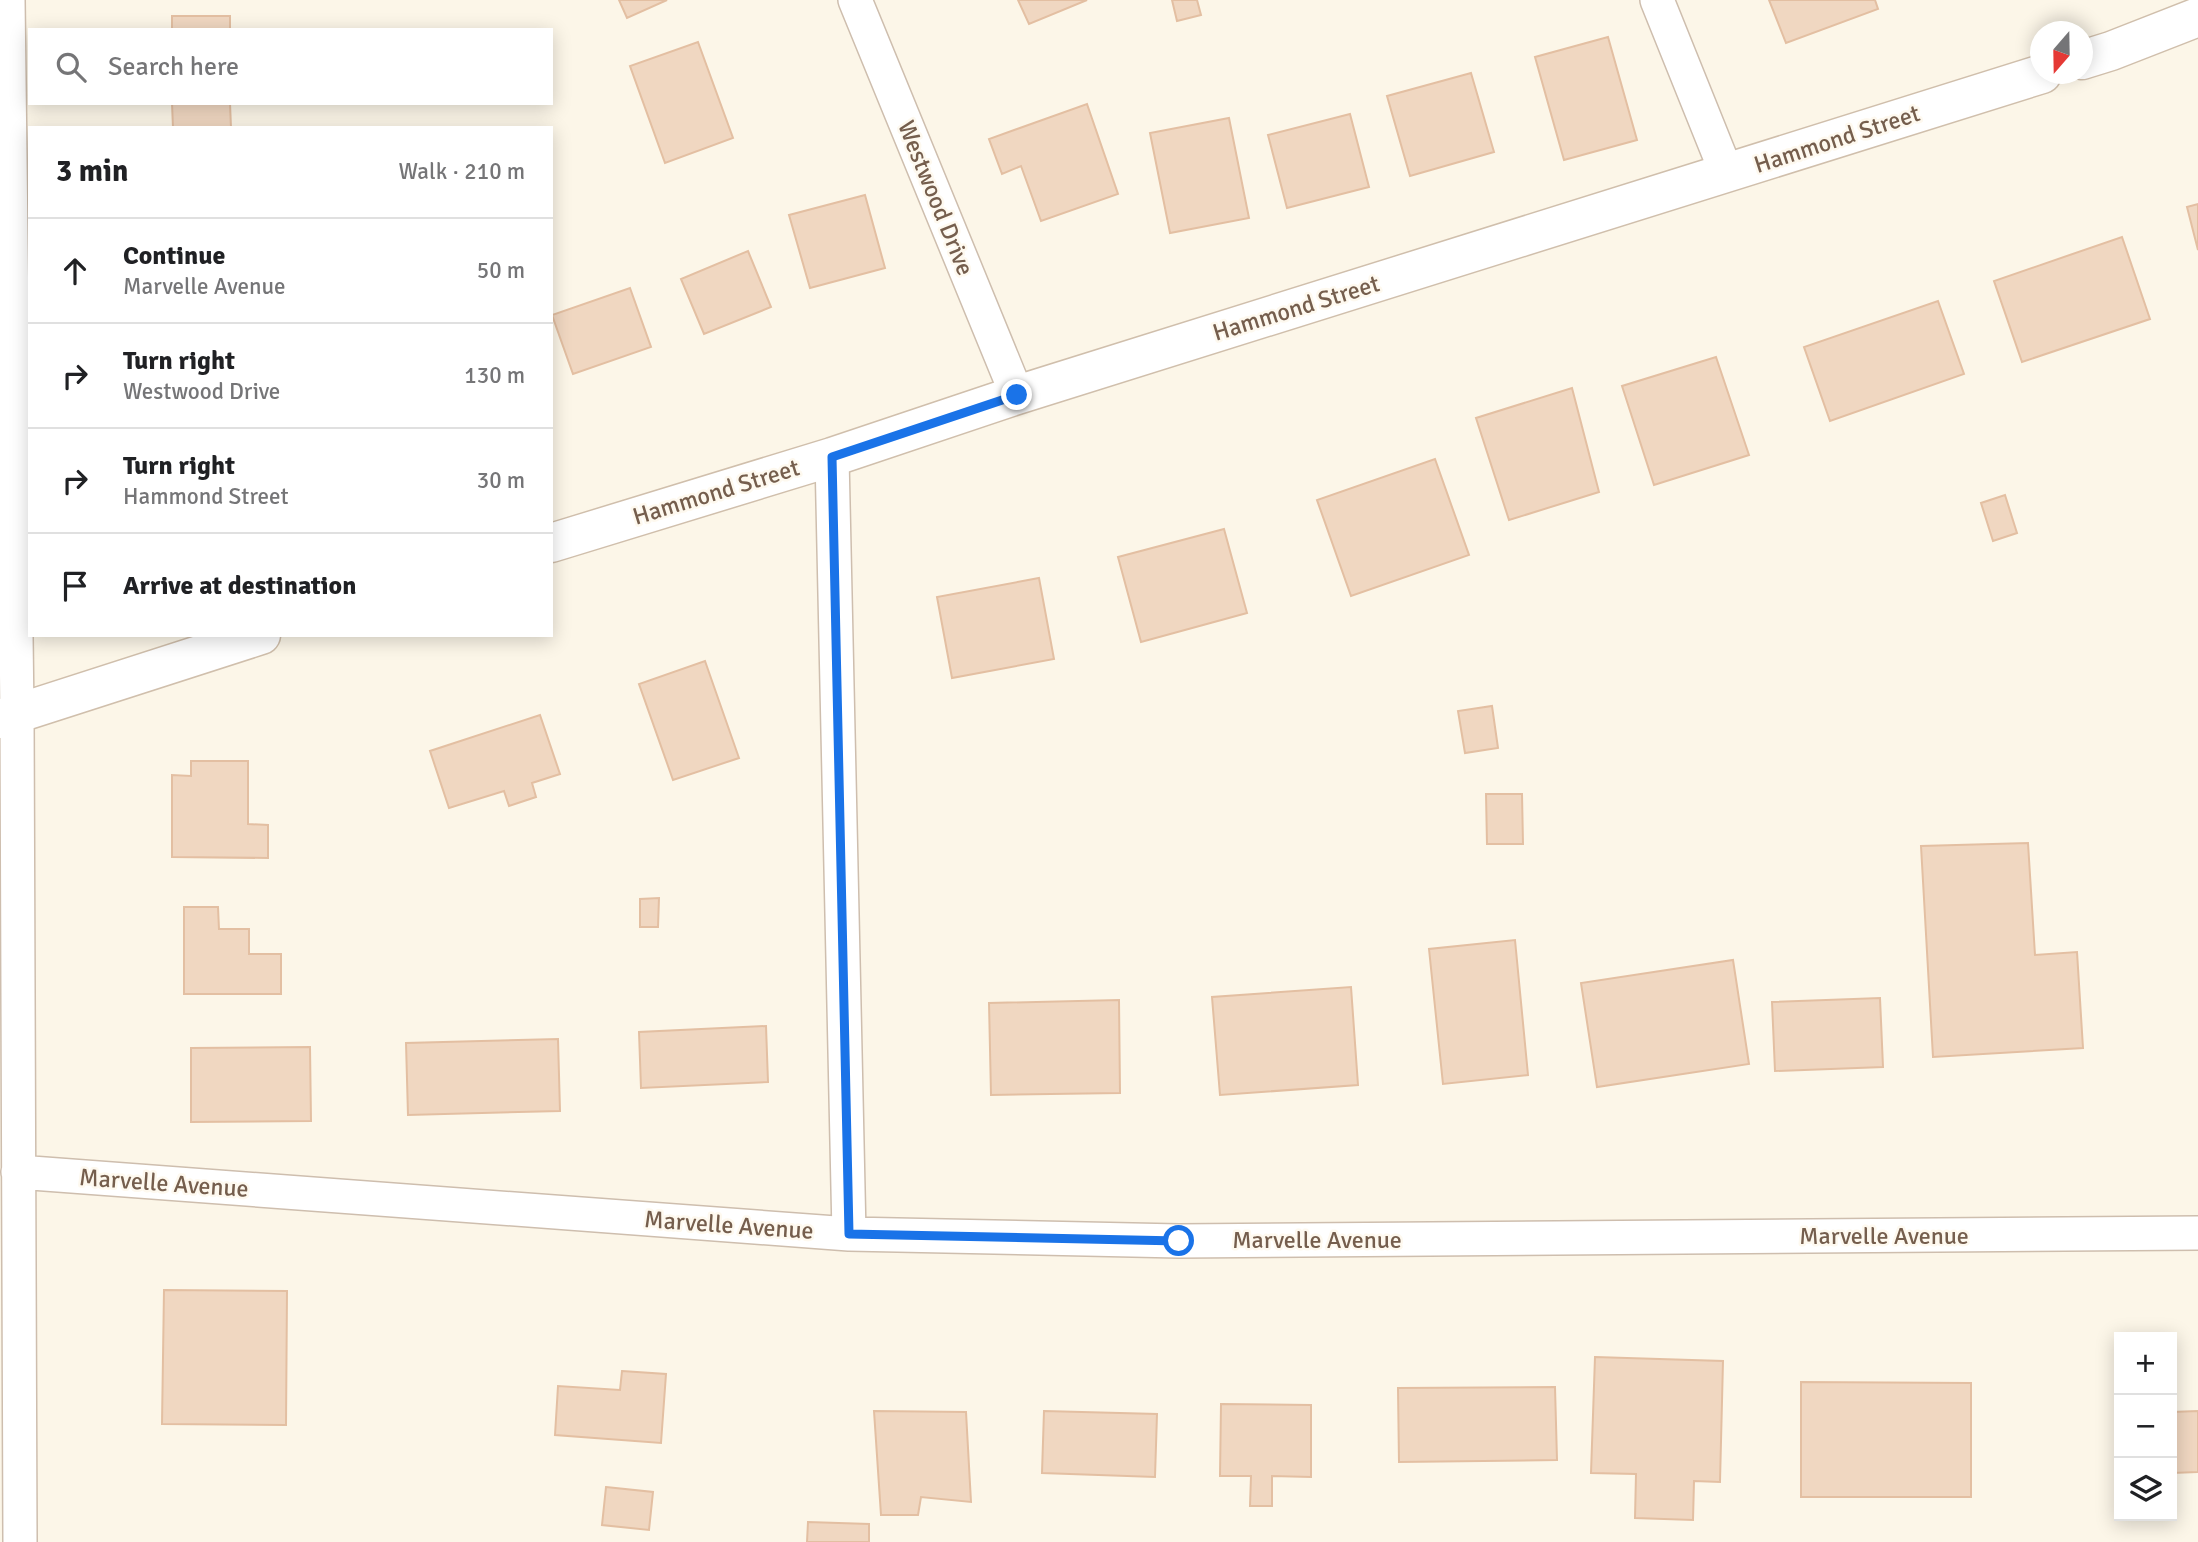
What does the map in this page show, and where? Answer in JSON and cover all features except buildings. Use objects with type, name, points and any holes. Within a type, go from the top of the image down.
[{"type":"street","points":[[8,0],[8,717],[18,1172],[20,1542]]},
{"type":"street","name":"Westwood Drive","points":[[855,0],[1017,395]]},
{"type":"street","points":[[1657,0],[1727,174]]},
{"type":"street","points":[[2093,57],[2198,17]]},
{"type":"street","name":"Hammond Street","points":[[553,542],[832,457],[1017,395],[2030,78]]},
{"type":"street","points":[[832,457],[849,1234]]},
{"type":"street","points":[[8,717],[255,637]]},
{"type":"street","name":"Marvelle Avenue","points":[[18,1172],[849,1234],[1193,1241],[2198,1233]]},
{"type":"route","points":[[1017,395],[832,457],[849,1234],[1179,1241]]}]
